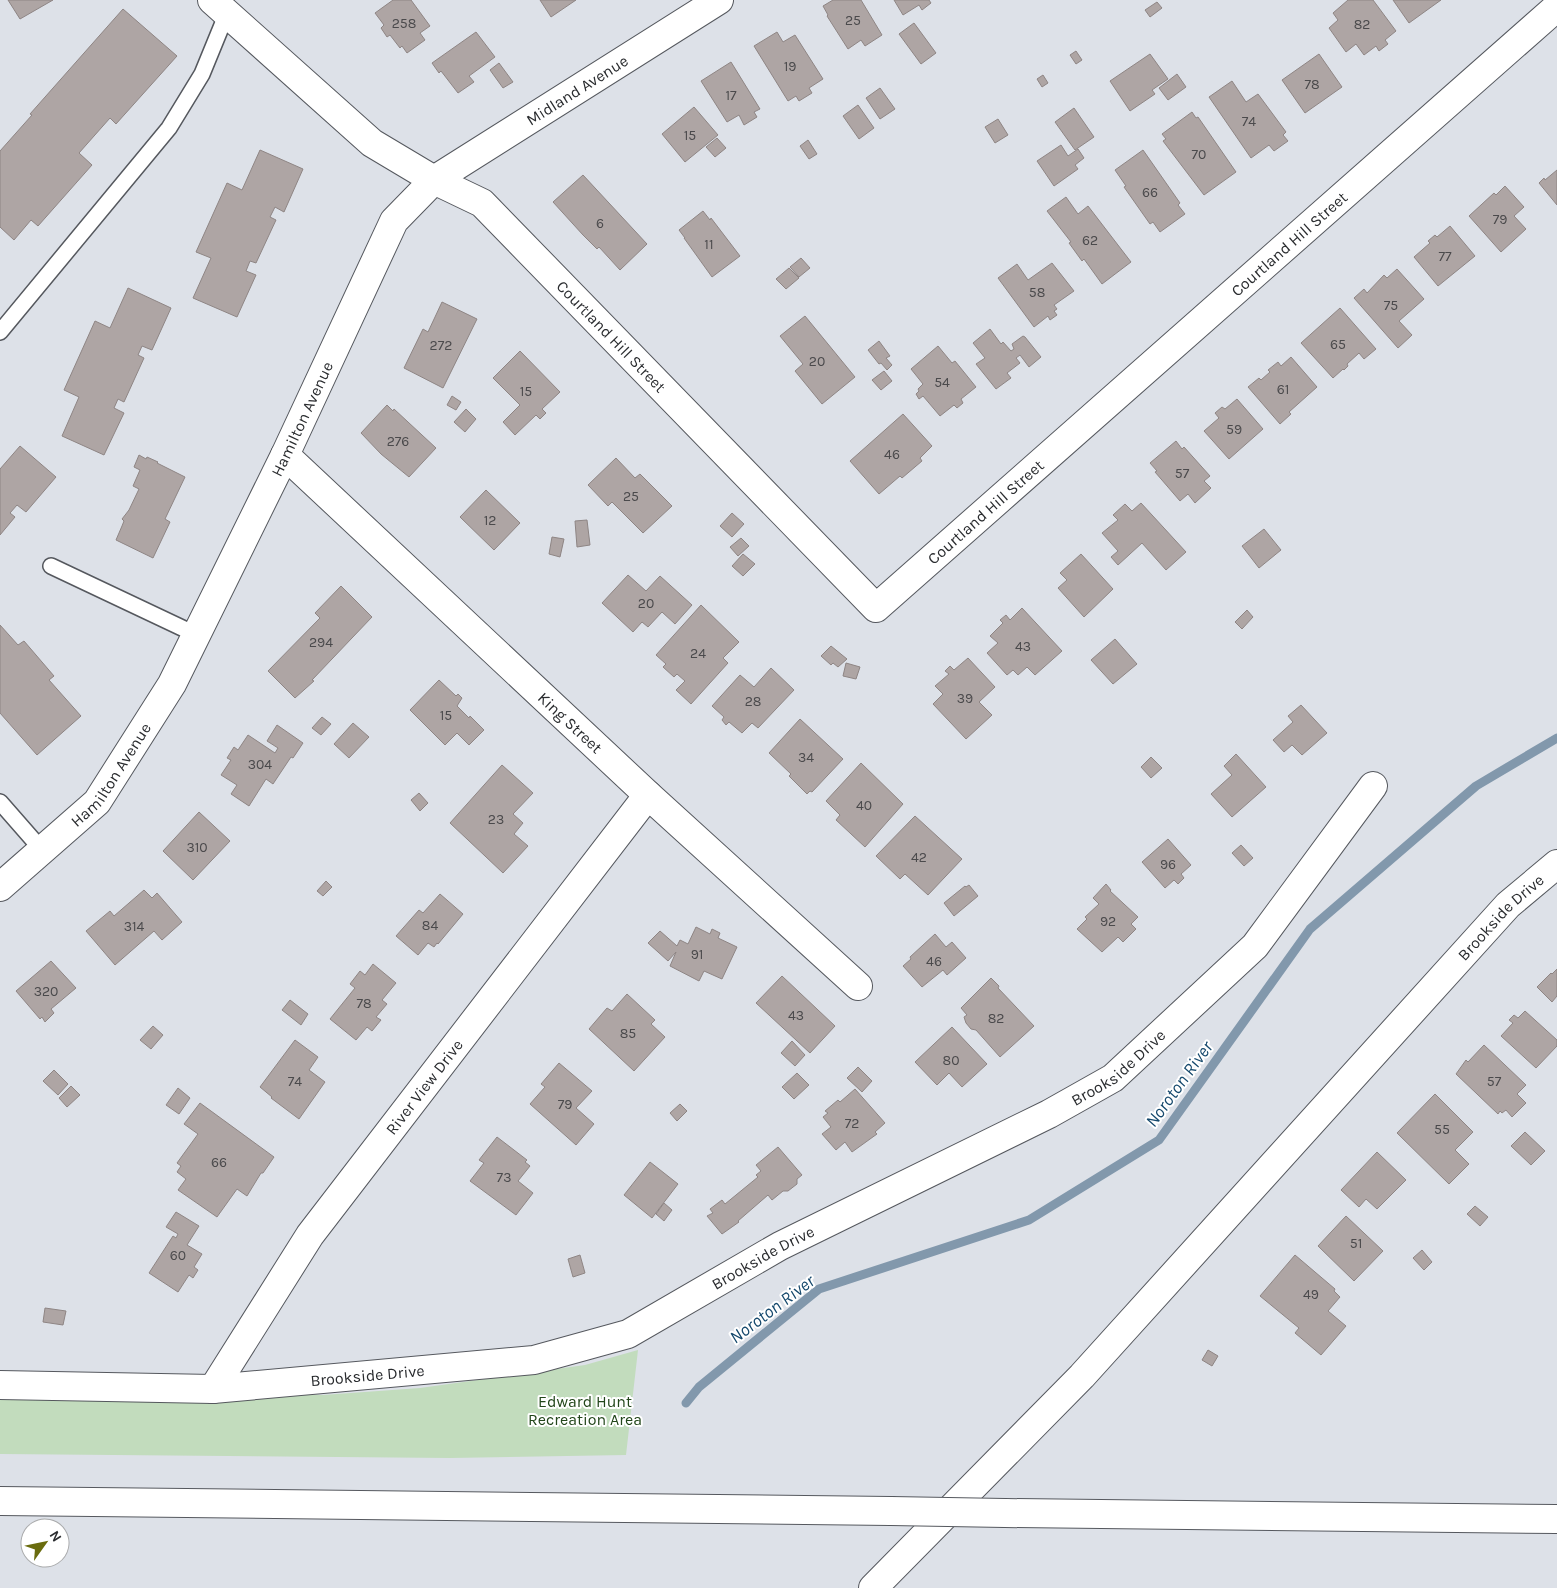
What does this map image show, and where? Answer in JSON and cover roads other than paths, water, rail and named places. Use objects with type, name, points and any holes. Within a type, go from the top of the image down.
[{"type":"main road","name":"Midland Avenue","points":[[434,180],[719,0]]},
{"type":"main road","points":[[220,7],[372,143],[434,180]]},
{"type":"main road","name":"Courtland Hill Street","points":[[434,180],[482,203],[876,608],[1557,7]]},
{"type":"main road","name":"Hamilton Avenue","points":[[0,887],[97,802],[172,684],[285,455],[394,221],[434,180]]},
{"type":"main road","name":"King Street","points":[[285,455],[648,796],[858,986]]},
{"type":"main road","name":"Brookside Drive","points":[[0,1385],[214,1388],[534,1360],[628,1334],[780,1246],[1049,1114],[1113,1078],[1255,946],[1373,786]]},
{"type":"main road","name":"River View Drive","points":[[214,1388],[310,1235],[648,796]]},
{"type":"main road","name":"Brookside Drive","points":[[873,1588],[1082,1376],[1508,905],[1557,864]]},
{"type":"main road","points":[[0,1502],[1557,1519]]},
{"type":"lane","points":[[0,332],[169,128],[202,74],[220,7]]},
{"type":"lane","points":[[51,566],[197,635]]},
{"type":"lane","points":[[0,802],[42,850]]},
{"type":"waterway","name":"Noroton River","points":[[686,1403],[699,1387],[819,1289],[1029,1220],[1159,1140],[1310,929],[1476,786],[1557,738]]},
{"type":"park label","name":"Edward Hunt Recreation Area","points":[[585,1410]]}]
